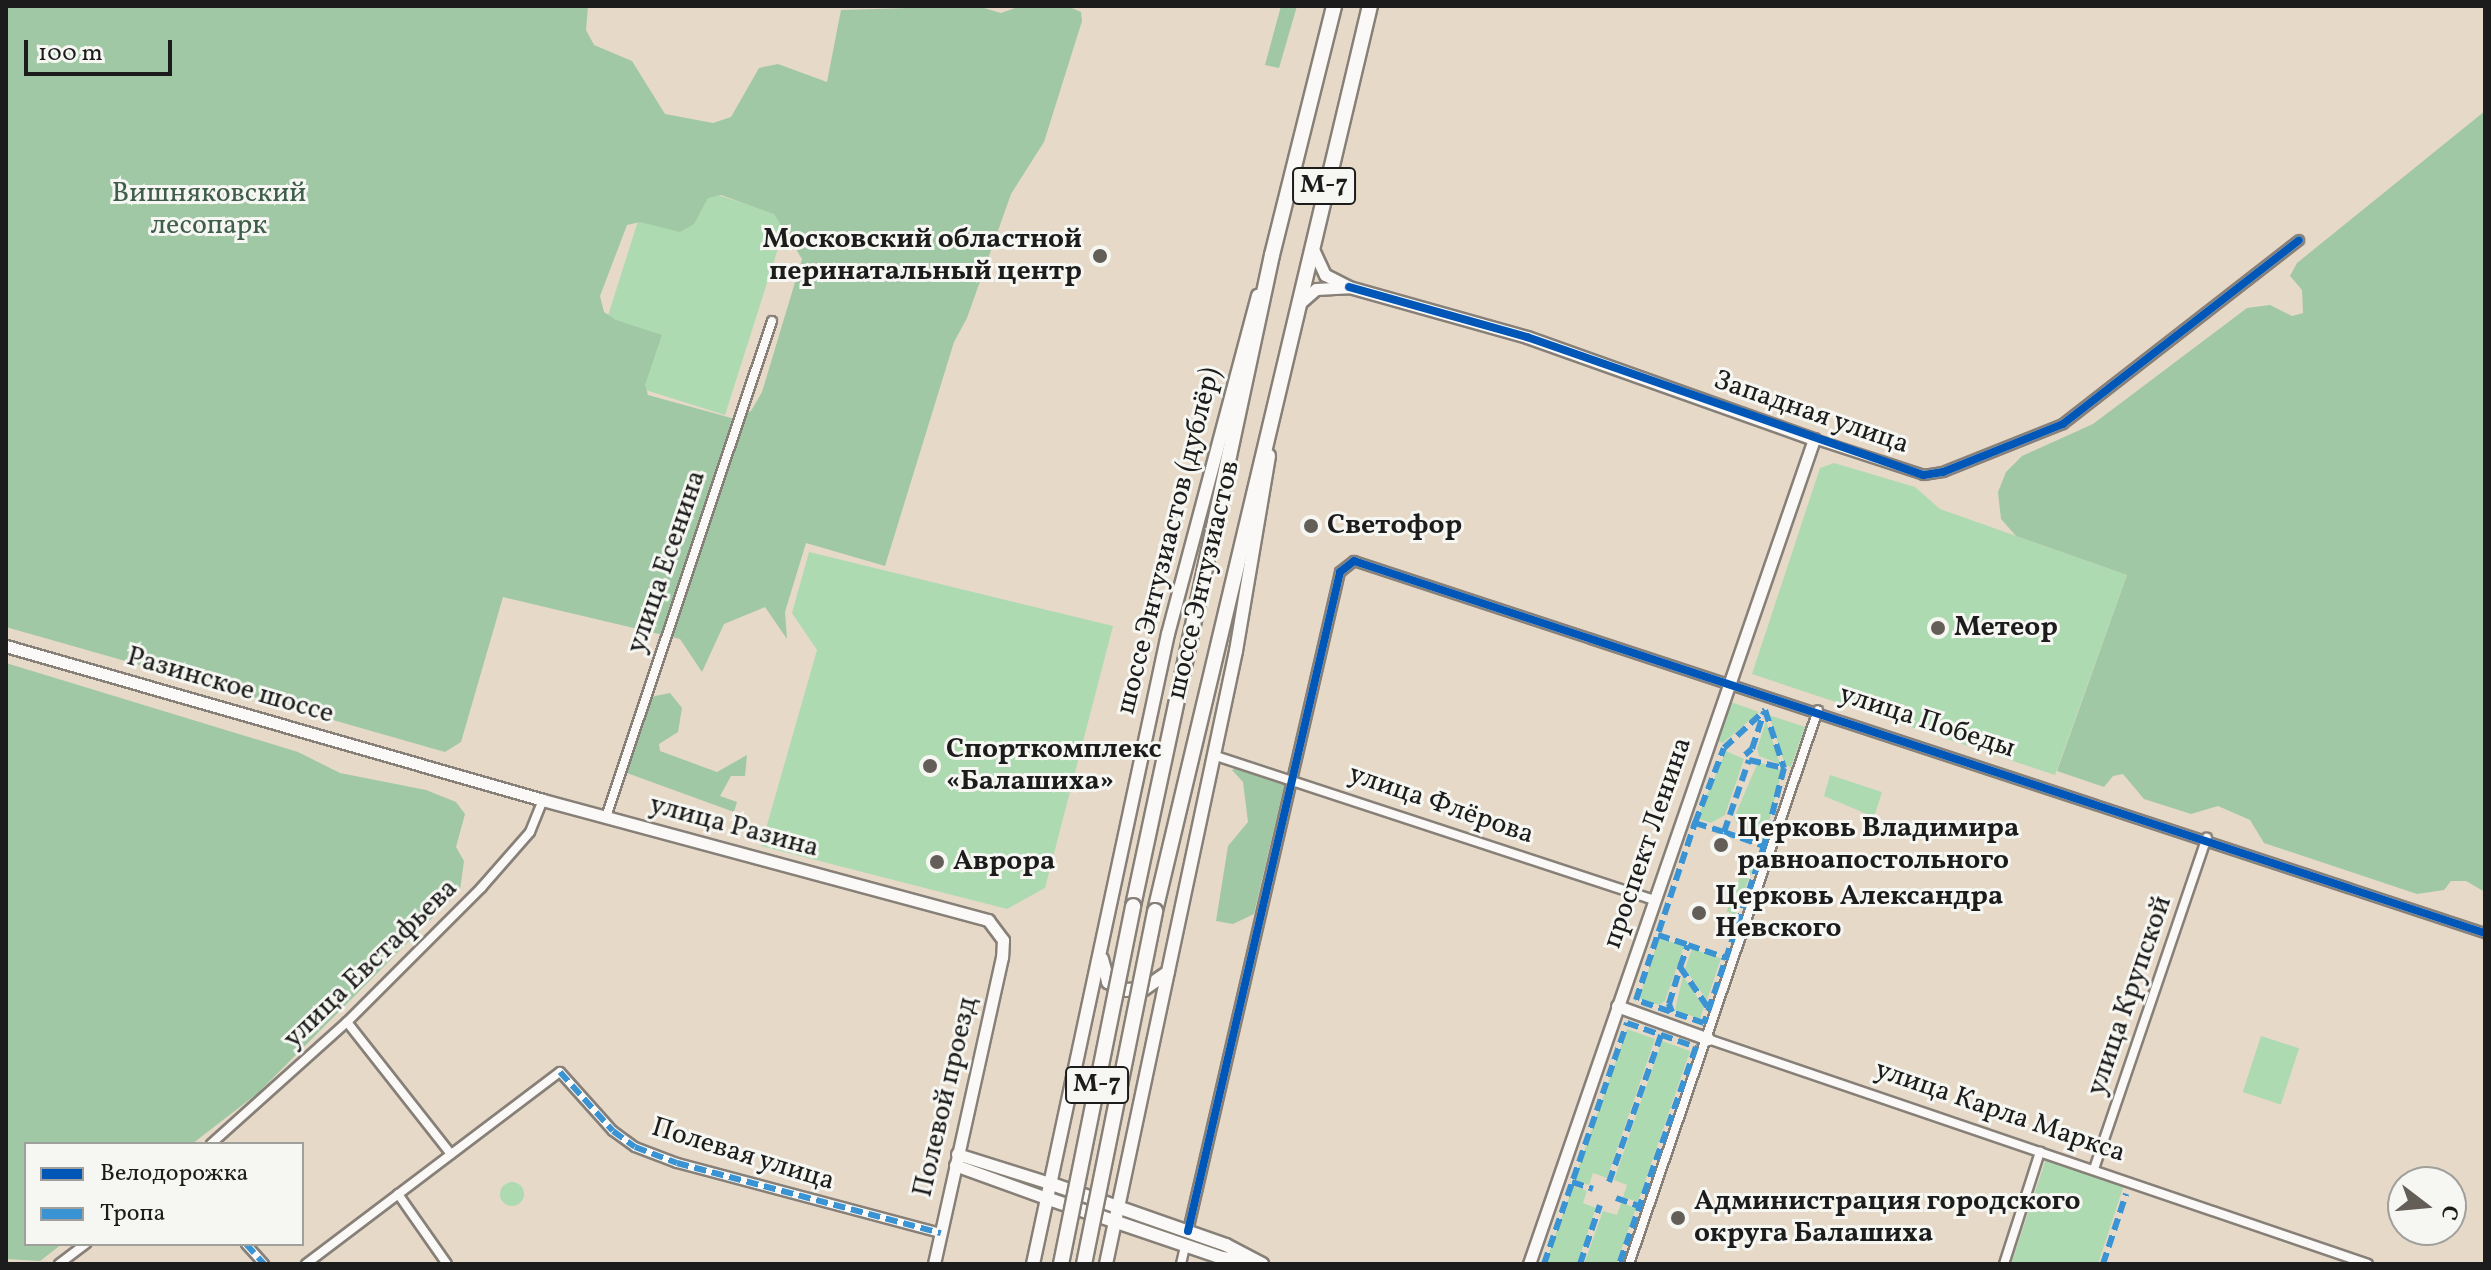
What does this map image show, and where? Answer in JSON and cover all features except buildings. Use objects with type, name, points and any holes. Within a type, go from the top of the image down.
[{"type":"highway","name":"шоссе Энтузиастов","points":[[1061,1264],[1133,906],[1272,255],[1334,6]]},
{"type":"highway","name":"шоссе Энтузиастов","points":[[1084,1264],[1155,911],[1311,243],[1370,6]]},
{"type":"main road","name":"шоссе Энтузиастов (дублёр)","points":[[1033,1264],[1168,634],[1240,357],[1272,255]]},
{"type":"main road","points":[[1106,1264],[1251,573],[1283,367]]},
{"type":"main road","points":[[1102,948],[1105,974],[1119,989],[1144,989],[1168,972]]},
{"type":"main road","points":[[1049,1183],[1188,1231],[1258,1263]]},
{"type":"main road","points":[[1046,1198],[1185,1246],[1258,1263]]},
{"type":"street","name":"Западная улица","points":[[1311,243],[1325,275],[1349,287],[1527,337],[1924,475],[1943,472],[2063,424],[2299,240]]},
{"type":"street","name":"Западная улица","points":[[1296,312],[1316,289],[1349,287]]},
{"type":"street","name":"улица Есенина","points":[[606,817],[772,321]]},
{"type":"street","name":"проспект Ленина","points":[[1529,1264],[1814,439]]},
{"type":"street","name":"улица Победы","points":[[1293,778],[1340,572],[1354,561],[1818,710],[2485,933]]},
{"type":"street","name":"Разинское шоссе","points":[[6,646],[442,772]]},
{"type":"street","points":[[1629,1264],[1818,710]]},
{"type":"street","name":"улица Флёрова","points":[[1213,755],[1293,778],[1654,900]]},
{"type":"street","name":"улица Разина","points":[[442,772],[988,920],[1003,940]]},
{"type":"street","points":[[1188,1231],[1293,778]]},
{"type":"street","name":"улица Евстафьева","points":[[213,1142],[347,1022],[519,847],[534,826],[543,800]]},
{"type":"street","name":"улица Крупской","points":[[2094,1169],[2207,838]]},
{"type":"street","name":"Полевой проезд","points":[[934,1264],[1003,940]]},
{"type":"street","name":"улица Карла Маркса","points":[[1617,1006],[2368,1264]]},
{"type":"street","points":[[306,1264],[451,1154],[347,1022]]},
{"type":"street","name":"Полевая улица","points":[[451,1154],[560,1072],[613,1131],[635,1147],[677,1163],[941,1233]]},
{"type":"street","points":[[2004,1264],[2040,1152]]},
{"type":"street","points":[[956,1160],[1049,1183]]},
{"type":"street","points":[[956,1160],[1046,1198]]},
{"type":"street","points":[[398,1194],[447,1264]]},
{"type":"street","points":[[59,1264],[83,1246]]},
{"type":"street","points":[[248,1246],[264,1264]]},
{"type":"street","points":[[1181,1264],[1185,1246]]},
{"type":"green space","name":"Вишняковский лесопарк","points":[[6,6],[588,6],[586,30],[594,45],[632,61],[665,114],[713,123],[731,117],[759,68],[778,64],[827,82],[841,10],[977,6],[1001,13],[1021,6],[1067,6],[1081,12],[1082,21],[1044,142],[1011,194],[967,318],[954,342],[885,566],[806,543],[785,612],[787,639],[765,607],[724,624],[702,672],[680,639],[503,597],[461,742],[445,752],[6,627]],"holes":[[[721,195],[774,214],[802,259],[762,392],[751,411],[735,419],[648,395],[645,385],[662,335],[616,320],[604,312],[600,296],[627,225],[640,222],[680,232],[694,224],[708,198]]]},
{"type":"green space","points":[[1281,6],[1297,6],[1279,68],[1265,65]]},
{"type":"green space","points":[[2485,111],[2485,892],[2466,881],[2451,881],[2444,890],[2417,894],[2264,843],[2250,820],[2218,806],[2191,814],[2144,799],[2123,774],[2113,776],[2104,787],[2057,771],[2127,575],[2016,536],[2001,519],[1998,492],[2006,472],[2022,456],[2093,424],[2247,308],[2270,305],[2292,316],[2303,313],[2302,290],[2290,276],[2297,263]]},
{"type":"green space","points":[[682,184],[788,217],[725,415],[636,387],[606,322],[638,221]]},
{"type":"green space","name":"Метеор","points":[[1834,463],[1915,487],[1940,509],[2127,575],[2055,775],[1752,674],[1820,468]]},
{"type":"green space","name":"Спорткомплекс «Балашиха»","points":[[809,552],[1113,626],[1045,888],[1007,909],[761,846],[817,650],[792,613]]},
{"type":"green space","points":[[6,663],[298,752],[340,773],[426,790],[456,802],[465,814],[456,847],[464,861],[460,890],[258,1093],[195,1142],[24,1142],[24,1246],[59,1246],[40,1261],[6,1259]]},
{"type":"green space","points":[[670,693],[682,708],[678,732],[659,744],[660,751],[717,772],[747,755],[745,776],[731,776],[720,796],[737,802],[734,812],[627,773],[650,697]]},
{"type":"green space","points":[[1731,702],[1759,712],[1723,743],[1717,741]]},
{"type":"green space","points":[[1769,715],[1805,727],[1791,767],[1785,765]]},
{"type":"green space","points":[[1766,721],[1780,764],[1759,756],[1757,749]]},
{"type":"green space","points":[[1726,751],[1744,759],[1725,815],[1711,823],[1697,818]]},
{"type":"green space","points":[[1758,762],[1782,770],[1764,841],[1741,833],[1734,818]]},
{"type":"green space","points":[[1237,768],[1285,782],[1254,914],[1233,924],[1216,921],[1228,846],[1248,822],[1243,782],[1232,770]]},
{"type":"green space","points":[[1830,775],[1882,792],[1874,817],[1824,796]]},
{"type":"green space","points":[[1746,861],[1754,864],[1735,915],[1727,911]]},
{"type":"green space","points":[[1659,938],[1684,946],[1665,1001],[1659,1005],[1639,998]]},
{"type":"green space","points":[[1692,949],[1721,958],[1707,1000],[1685,969]]},
{"type":"green space","points":[[1683,976],[1704,1007],[1700,1019],[1675,1010]]},
{"type":"green space","points":[[1627,1029],[1655,1039],[1607,1178],[1593,1173],[1589,1185],[1574,1180]]},
{"type":"green space","points":[[2261,1036],[2299,1048],[2281,1104],[2243,1092]]},
{"type":"green space","points":[[1662,1041],[1690,1051],[1638,1202],[1623,1197],[1627,1185],[1614,1180]]},
{"type":"green space","points":[[2046,1159],[2124,1185],[2098,1264],[2011,1264]]},
{"type":"green space","points":[[512,1182],[523,1189],[524,1194],[517,1205],[512,1206],[501,1199],[500,1194],[507,1183]]},
{"type":"green space","points":[[1573,1186],[1587,1191],[1583,1203],[1596,1208],[1577,1264],[1545,1264]]},
{"type":"green space","points":[[1621,1203],[1636,1208],[1616,1264],[1584,1264],[1603,1211],[1617,1215]]},
{"type":"marked path","points":[[1695,823],[1724,748],[1765,710],[1784,768]]},
{"type":"marked path","points":[[1745,755],[1752,749],[1764,712]]},
{"type":"marked path","points":[[1749,760],[1784,768],[1764,846]]},
{"type":"marked path","points":[[1724,832],[1764,846],[1704,1023],[1636,1000],[1695,823],[1724,832],[1749,760]]},
{"type":"marked path","points":[[1658,935],[1688,945]]},
{"type":"marked path","points":[[1680,967],[1688,945],[1726,958]]},
{"type":"marked path","points":[[1672,1012],[1669,1004],[1680,967],[1709,1009]]},
{"type":"marked path","points":[[1544,1264],[1627,1023],[1696,1047],[1619,1264]]},
{"type":"marked path","points":[[1609,1182],[1661,1035]]},
{"type":"marked path","points":[[560,1072],[613,1131],[635,1147],[677,1163],[941,1233]]},
{"type":"marked path","points":[[1572,1182],[1593,1189]]},
{"type":"marked path","points":[[2103,1264],[2126,1194]]},
{"type":"marked path","points":[[1616,1198],[1639,1206]]},
{"type":"marked path","points":[[1580,1264],[1600,1205]]},
{"type":"marked path","points":[[248,1246],[264,1264]]},
{"type":"cycle path","points":[[1349,287],[1527,337],[1924,475],[1943,472],[2063,424],[2299,240]]},
{"type":"cycle path","points":[[1188,1231],[1340,572],[1354,561],[2485,933]]},
{"type":"place","name":"Московский областной перинатальный центр","points":[[1100,256]]},
{"type":"place","name":"Светофор","points":[[1311,526]]},
{"type":"place","name":"Метеор","points":[[1938,628]]},
{"type":"place","name":"Спорткомплекс «Балашиха»","points":[[930,766]]},
{"type":"place","name":"Церковь Владимира равноапостольного","points":[[1721,845]]},
{"type":"place","name":"Аврора","points":[[937,862]]},
{"type":"place","name":"Церковь Александра Невского","points":[[1699,913]]},
{"type":"place","name":"Администрация городского округа Балашиха","points":[[1678,1218]]}]
